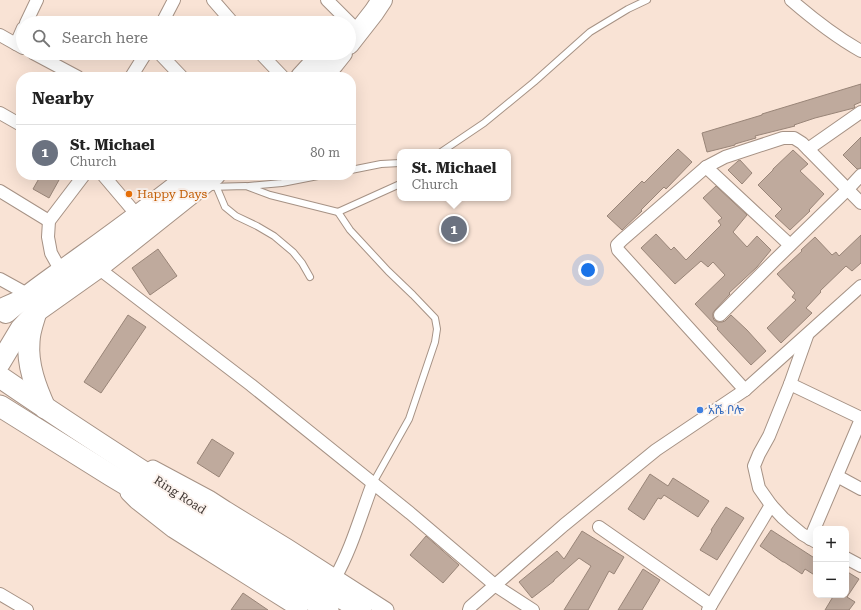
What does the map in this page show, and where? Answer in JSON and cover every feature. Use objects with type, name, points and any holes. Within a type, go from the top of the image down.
[{"type":"highway","points":[[21,305],[29,342],[30,360],[37,389],[46,408]]},
{"type":"highway","name":"Ring Road","points":[[0,377],[107,448],[361,610]]},
{"type":"highway","name":"Ring Road","points":[[0,406],[328,610]]},
{"type":"main road","points":[[356,16],[366,0]]},
{"type":"main road","points":[[356,35],[382,0]]},
{"type":"main road","points":[[309,72],[329,60]]},
{"type":"main road","points":[[21,305],[60,271],[137,215],[206,181]]},
{"type":"main road","points":[[0,318],[21,305],[98,268],[206,181]]},
{"type":"main road","points":[[0,363],[22,328],[21,305]]},
{"type":"street","points":[[29,16],[37,0]]},
{"type":"street","points":[[166,16],[174,0]]},
{"type":"street","points":[[213,0],[227,16]]},
{"type":"street","points":[[327,0],[342,16]]},
{"type":"street","points":[[792,0],[807,14],[847,44],[861,52]]},
{"type":"street","points":[[0,35],[16,44]]},
{"type":"street","points":[[46,60],[69,72]]},
{"type":"street","points":[[134,72],[142,60]]},
{"type":"street","points":[[166,60],[177,72]]},
{"type":"street","points":[[267,60],[278,72]]},
{"type":"street","points":[[808,149],[861,112]]},
{"type":"street","points":[[0,113],[16,122]]},
{"type":"street","points":[[745,390],[618,250],[617,245],[706,167],[725,157],[783,138],[794,138],[802,143],[861,203]]},
{"type":"street","points":[[706,167],[790,245]]},
{"type":"street","points":[[720,316],[790,245],[848,190],[861,175]]},
{"type":"street","points":[[60,271],[51,253],[48,237],[49,221],[80,180]]},
{"type":"street","points":[[107,180],[137,215]]},
{"type":"street","points":[[0,191],[49,221]]},
{"type":"street","points":[[98,268],[251,385],[410,513],[496,586],[533,610]]},
{"type":"street","points":[[0,279],[21,305]]},
{"type":"street","points":[[467,609],[656,450],[745,390],[861,286]]},
{"type":"street","points":[[807,334],[790,384],[769,436],[754,466],[759,488],[771,505],[783,518],[813,541]]},
{"type":"street","points":[[790,384],[861,418],[819,526]]},
{"type":"street","points":[[107,448],[130,455],[209,498],[386,610]]},
{"type":"street","points":[[112,476],[136,501],[173,530],[300,610]]},
{"type":"street","points":[[837,476],[861,489]]},
{"type":"street","points":[[335,578],[352,540],[373,483]]},
{"type":"street","points":[[599,527],[710,607],[771,505]]},
{"type":"street","points":[[849,560],[861,566]]},
{"type":"street","points":[[0,595],[27,610]]},
{"type":"lane","points":[[445,149],[484,123],[534,82],[590,32],[628,9],[647,0]]},
{"type":"lane","points":[[356,169],[397,162]]},
{"type":"lane","points":[[206,181],[246,186],[297,180]]},
{"type":"lane","points":[[206,181],[225,207],[236,216],[257,226],[293,252],[302,263],[310,277]]},
{"type":"lane","points":[[246,186],[270,195],[338,212],[397,185]]},
{"type":"lane","points":[[338,212],[350,230],[435,318],[437,329],[436,342],[409,419],[373,483]]},
{"type":"building","points":[[861,84],[861,102],[854,105],[854,108],[815,118],[794,125],[795,126],[755,136],[756,138],[735,145],[707,152],[702,133]]},
{"type":"building","points":[[861,137],[861,168],[857,169],[843,155]]},
{"type":"building","points":[[678,149],[692,162],[666,189],[664,187],[622,230],[607,216],[642,181],[644,183]]},
{"type":"building","points":[[793,150],[808,164],[800,171],[824,194],[809,210],[810,211],[790,230],[775,216],[782,209],[758,185]]},
{"type":"building","points":[[740,160],[752,173],[742,184],[728,170]]},
{"type":"building","points":[[38,180],[59,180],[49,198],[33,189]]},
{"type":"building","points":[[716,186],[747,215],[733,232],[747,247],[757,236],[771,250],[757,267],[729,293],[730,294],[713,313],[714,320],[718,322],[725,321],[731,315],[766,351],[751,365],[695,304],[725,275],[713,262],[708,267],[701,261],[675,284],[641,248],[656,234],[671,250],[674,247],[686,260],[721,225],[718,221],[722,218],[703,198]]},
{"type":"building","points":[[861,235],[861,263],[852,271],[846,266],[820,291],[821,292],[806,308],[812,313],[781,343],[767,328],[796,300],[792,297],[795,293],[777,274],[815,237],[832,255],[836,252],[839,256]]},
{"type":"building","points":[[158,249],[177,276],[150,295],[132,268]]},
{"type":"building","points":[[128,315],[146,327],[101,393],[84,382]]},
{"type":"building","points":[[212,439],[234,453],[219,477],[197,463]]},
{"type":"building","points":[[650,474],[668,486],[673,478],[709,501],[698,517],[664,495],[661,499],[658,498],[644,520],[628,509]]},
{"type":"building","points":[[726,507],[744,518],[717,560],[700,550]]},
{"type":"building","points":[[771,530],[813,557],[813,574],[805,569],[802,574],[760,546]]},
{"type":"building","points":[[582,531],[624,557],[614,574],[609,571],[588,610],[564,610],[591,566],[579,558],[554,581],[532,598],[519,582],[557,551],[564,559]]},
{"type":"building","points":[[426,536],[459,565],[443,583],[410,555]]},
{"type":"building","points":[[643,569],[660,580],[642,610],[618,610]]},
{"type":"building","points":[[849,573],[859,579],[849,594]]},
{"type":"building","points":[[243,593],[268,610],[231,610]]},
{"type":"building","points":[[832,598],[849,598],[855,602],[849,610],[825,610]]},
{"type":"place","name":"Happy Days","points":[[129,194]]},
{"type":"place","name":"St. Michael","points":[[454,229]]},
{"type":"place","name":"አሼ ቦሎ","points":[[700,410]]}]
